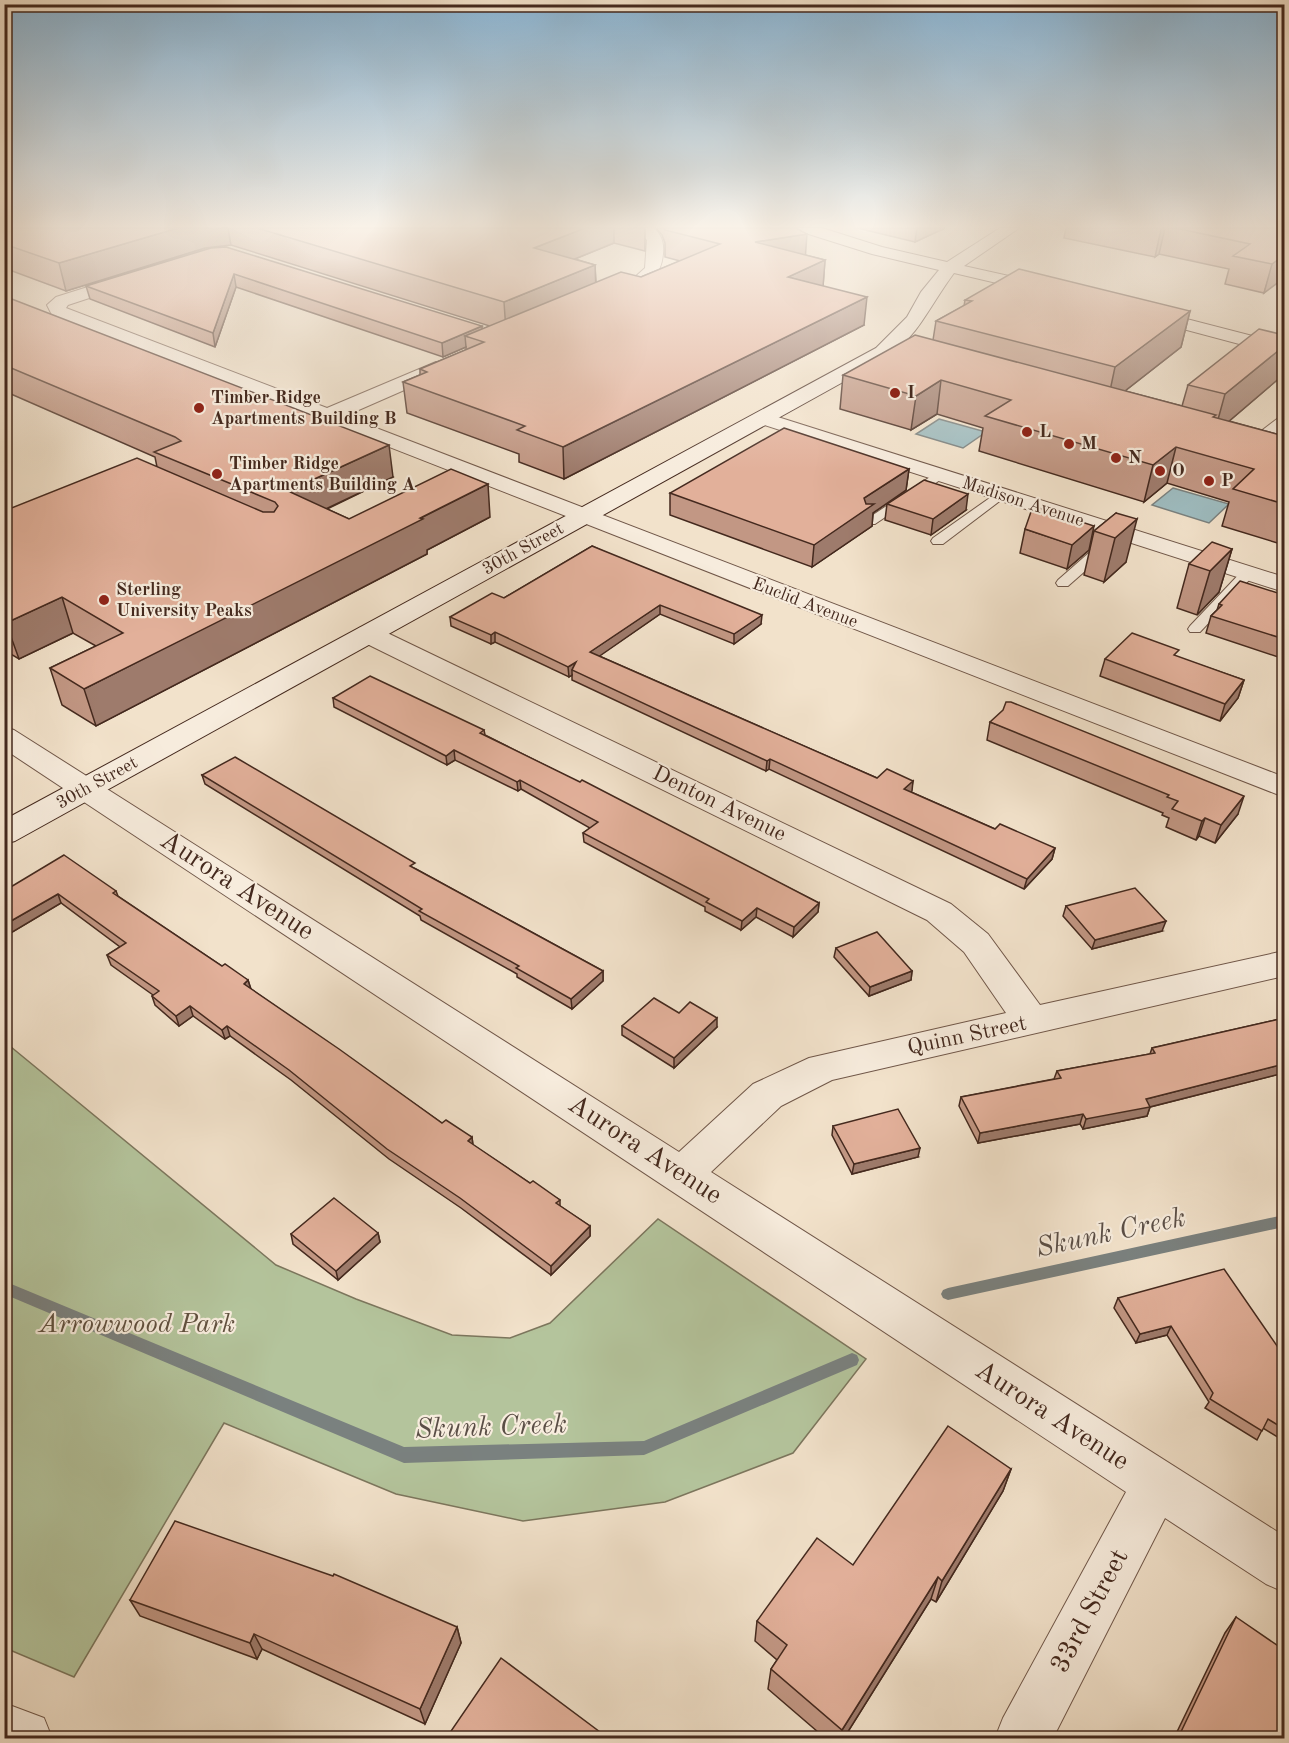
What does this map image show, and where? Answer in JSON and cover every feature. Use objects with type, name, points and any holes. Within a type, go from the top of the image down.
[{"type":"street","name":"Euclid Avenue","points":[[57,309],[583,517],[1284,788]]},
{"type":"street","name":"30th Street","points":[[4,834],[762,418],[897,352],[920,309]]},
{"type":"street","points":[[1131,309],[1284,350]]},
{"type":"street","points":[[327,416],[464,357]]},
{"type":"street","name":"Madison Avenue","points":[[762,418],[1284,585]]},
{"type":"street","points":[[1221,441],[1247,452],[1284,423]]},
{"type":"street","name":"Denton Avenue","points":[[368,634],[939,912],[976,943],[1032,1022]]},
{"type":"street","name":"Aurora Avenue","points":[[4,736],[1284,1566]]},
{"type":"street","name":"Quinn Street","points":[[682,1174],[767,1095],[823,1068],[1284,963]]},
{"type":"street","name":"33rd Street","points":[[1023,1738],[1157,1483]]},
{"type":"street","points":[[4,1731],[24,1738]]},
{"type":"lane","points":[[870,521],[939,475]]},
{"type":"lane","points":[[938,541],[1001,494]]},
{"type":"lane","points":[[1063,583],[1120,533]]},
{"type":"lane","points":[[1195,629],[1248,573]]},
{"type":"green space","name":"Arrowwood Park","points":[[5,1042],[276,1265],[356,1299],[452,1335],[510,1338],[550,1323],[658,1219],[866,1359],[793,1453],[665,1502],[523,1521],[396,1494],[224,1423],[74,1677],[5,1648]]},
{"type":"water","points":[[939,419],[986,432],[963,448],[916,434]]},
{"type":"water","points":[[1173,488],[1229,504],[1209,523],[1152,505]]},
{"type":"building","points":[[4,309],[38,309],[389,445],[288,491],[349,519],[451,469],[488,484],[84,689],[50,668],[123,633],[62,597],[4,622],[4,511],[137,458],[263,512],[274,512],[278,506],[275,502],[154,452],[181,441],[175,437],[4,365]]},
{"type":"building","points":[[149,309],[221,309],[213,333]]},
{"type":"building","points":[[341,309],[428,309],[482,326],[442,343]]},
{"type":"building","points":[[530,309],[842,309],[563,447],[517,430],[525,426],[403,382],[427,372],[420,369],[484,342],[465,336]]},
{"type":"building","points":[[957,309],[1190,311],[1115,367],[936,321]]},
{"type":"building","points":[[1259,329],[1284,335],[1284,346],[1225,394],[1188,385]]},
{"type":"building","points":[[915,335],[1216,415],[1213,417],[1284,436],[1284,504],[1233,489],[1254,469],[1176,447],[1153,465],[985,416],[1011,400],[941,380],[916,396],[843,375]]},
{"type":"building","points":[[784,428],[909,469],[864,498],[866,504],[874,504],[814,545],[670,493]]},
{"type":"building","points":[[924,480],[968,494],[933,519],[887,504]]},
{"type":"building","points":[[1033,506],[1094,526],[1072,545],[1025,529]]},
{"type":"building","points":[[1116,513],[1137,519],[1115,538],[1094,531]]},
{"type":"building","points":[[1212,542],[1232,549],[1210,571],[1189,564]]},
{"type":"building","points":[[592,546],[762,615],[734,634],[660,605],[590,652],[877,778],[887,769],[913,781],[904,789],[995,829],[1000,824],[1055,848],[1027,879],[572,670],[576,662],[568,667],[495,632],[491,635],[450,617],[492,593],[504,598]]},
{"type":"building","points":[[1240,581],[1284,595],[1284,639],[1211,616]]},
{"type":"building","points":[[1132,633],[1179,650],[1174,655],[1244,680],[1225,704],[1105,659]]},
{"type":"building","points":[[370,676],[484,730],[480,733],[580,782],[582,780],[819,903],[794,927],[757,908],[742,921],[706,902],[709,899],[583,833],[598,822],[520,780],[517,782],[454,750],[446,756],[333,698]]},
{"type":"building","points":[[1006,702],[1011,702],[1244,796],[1221,825],[1205,818],[1202,821],[1172,809],[1178,801],[1167,797],[1169,795],[990,722],[1003,710]]},
{"type":"building","points":[[235,757],[415,863],[410,866],[603,971],[571,999],[516,968],[519,966],[419,911],[422,909],[202,775]]},
{"type":"building","points":[[64,855],[116,891],[113,893],[222,966],[225,964],[248,980],[244,984],[442,1123],[446,1120],[472,1137],[468,1141],[530,1183],[533,1181],[560,1200],[556,1203],[590,1226],[551,1266],[460,1198],[387,1149],[289,1070],[227,1026],[222,1030],[190,1006],[176,1016],[152,996],[159,991],[107,955],[126,943],[58,894],[4,925],[4,891]]},
{"type":"building","points":[[1135,888],[1166,921],[1095,940],[1066,906]]},
{"type":"building","points":[[877,932],[912,971],[870,987],[836,948]]},
{"type":"building","points":[[654,998],[679,1013],[690,1002],[717,1018],[674,1058],[622,1026]]},
{"type":"building","points":[[1284,1018],[1284,1064],[1146,1099],[1150,1107],[1086,1119],[1083,1114],[980,1133],[961,1097],[1061,1078],[1057,1071],[1155,1053],[1152,1048]]},
{"type":"building","points":[[898,1109],[920,1148],[854,1164],[833,1126]]},
{"type":"building","points":[[334,1198],[378,1233],[336,1271],[291,1234]]},
{"type":"building","points":[[1224,1269],[1284,1356],[1284,1429],[1268,1419],[1262,1431],[1210,1399],[1213,1393],[1171,1326],[1140,1334],[1118,1298]]},
{"type":"building","points":[[948,1426],[1011,1469],[942,1581],[938,1577],[842,1730],[771,1669],[787,1645],[757,1621],[817,1538],[853,1565]]},
{"type":"building","points":[[175,1521],[333,1576],[334,1574],[457,1627],[420,1709],[254,1634],[250,1643],[130,1600]]},
{"type":"building","points":[[1236,1617],[1284,1650],[1284,1738],[1178,1738]]},
{"type":"building","points":[[501,1658],[608,1738],[455,1738],[449,1734]]},
{"type":"waterway","name":"Skunk Creek","points":[[948,1294],[1284,1221]]},
{"type":"waterway","name":"Skunk Creek","points":[[4,1287],[404,1455],[644,1448],[852,1360]]},
{"type":"place","name":"I","points":[[895,393]]},
{"type":"place","name":"Timber Ridge Apartments Building B","points":[[199,408]]},
{"type":"place","name":"L","points":[[1027,432]]},
{"type":"place","name":"M","points":[[1069,444]]},
{"type":"place","name":"N","points":[[1116,458]]},
{"type":"place","name":"O","points":[[1160,471]]},
{"type":"place","name":"Timber Ridge Apartments Building A","points":[[217,474]]},
{"type":"place","name":"P","points":[[1209,481]]},
{"type":"place","name":"Sterling University Peaks","points":[[104,600]]}]
